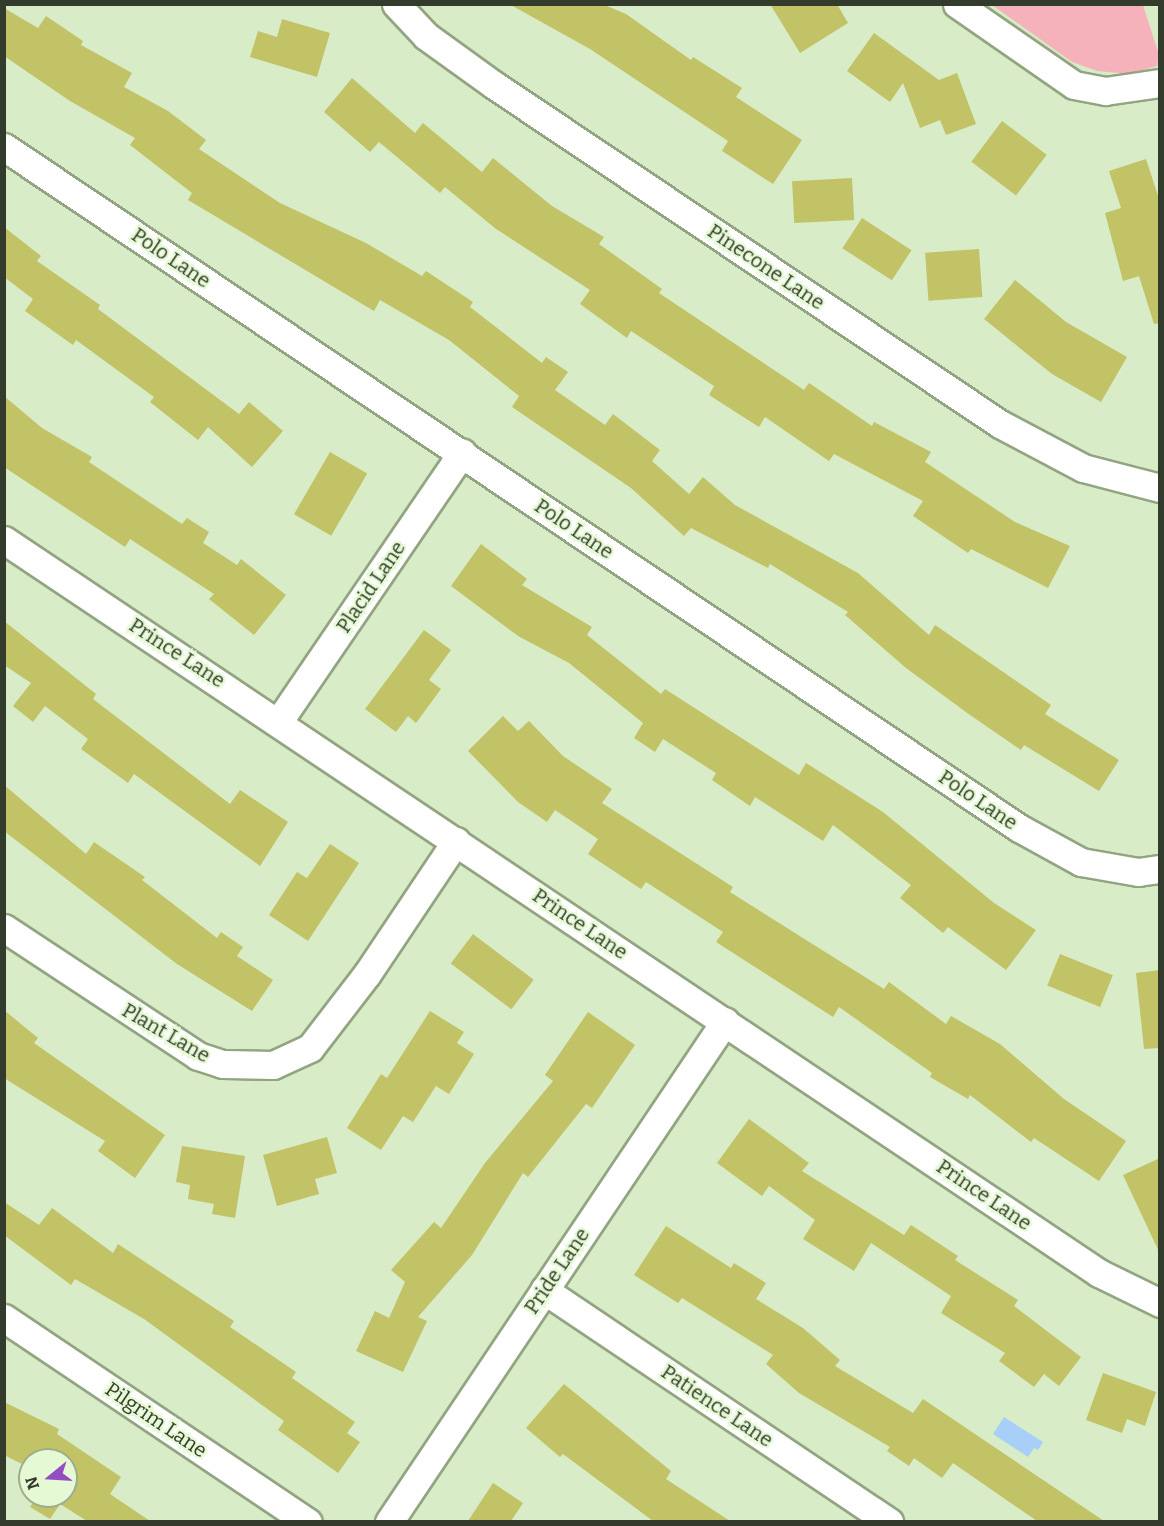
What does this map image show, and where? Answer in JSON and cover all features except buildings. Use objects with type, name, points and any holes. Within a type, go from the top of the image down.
[{"type":"street","name":"Pinecone Lane","points":[[396,4],[426,36],[494,85],[1000,424],[1083,468],[1160,488]]},
{"type":"street","points":[[957,4],[1074,85],[1105,91],[1160,83]]},
{"type":"street","name":"Polo Lane","points":[[4,147],[1018,828],[1081,862],[1138,872],[1160,869]]},
{"type":"street","name":"Placid Lane","points":[[279,721],[462,453]]},
{"type":"street","name":"Prince Lane","points":[[4,540],[279,721],[1099,1273],[1160,1303]]},
{"type":"street","name":"Plant Lane","points":[[4,928],[198,1056],[222,1064],[273,1065],[310,1048],[368,974],[456,841]]},
{"type":"street","name":"Pride Lane","points":[[389,1521],[725,1022]]},
{"type":"street","name":"Patience Lane","points":[[544,1290],[889,1521]]},
{"type":"street","name":"Pilgrim Lane","points":[[4,1318],[308,1521]]},
{"type":"shaded area","points":[[992,5],[1143,5],[1159,55],[1157,66],[1130,74],[1097,71],[1072,62]]},
{"type":"water","points":[[1004,1417],[1043,1442],[1038,1450],[1034,1448],[1028,1457],[993,1434]]}]
